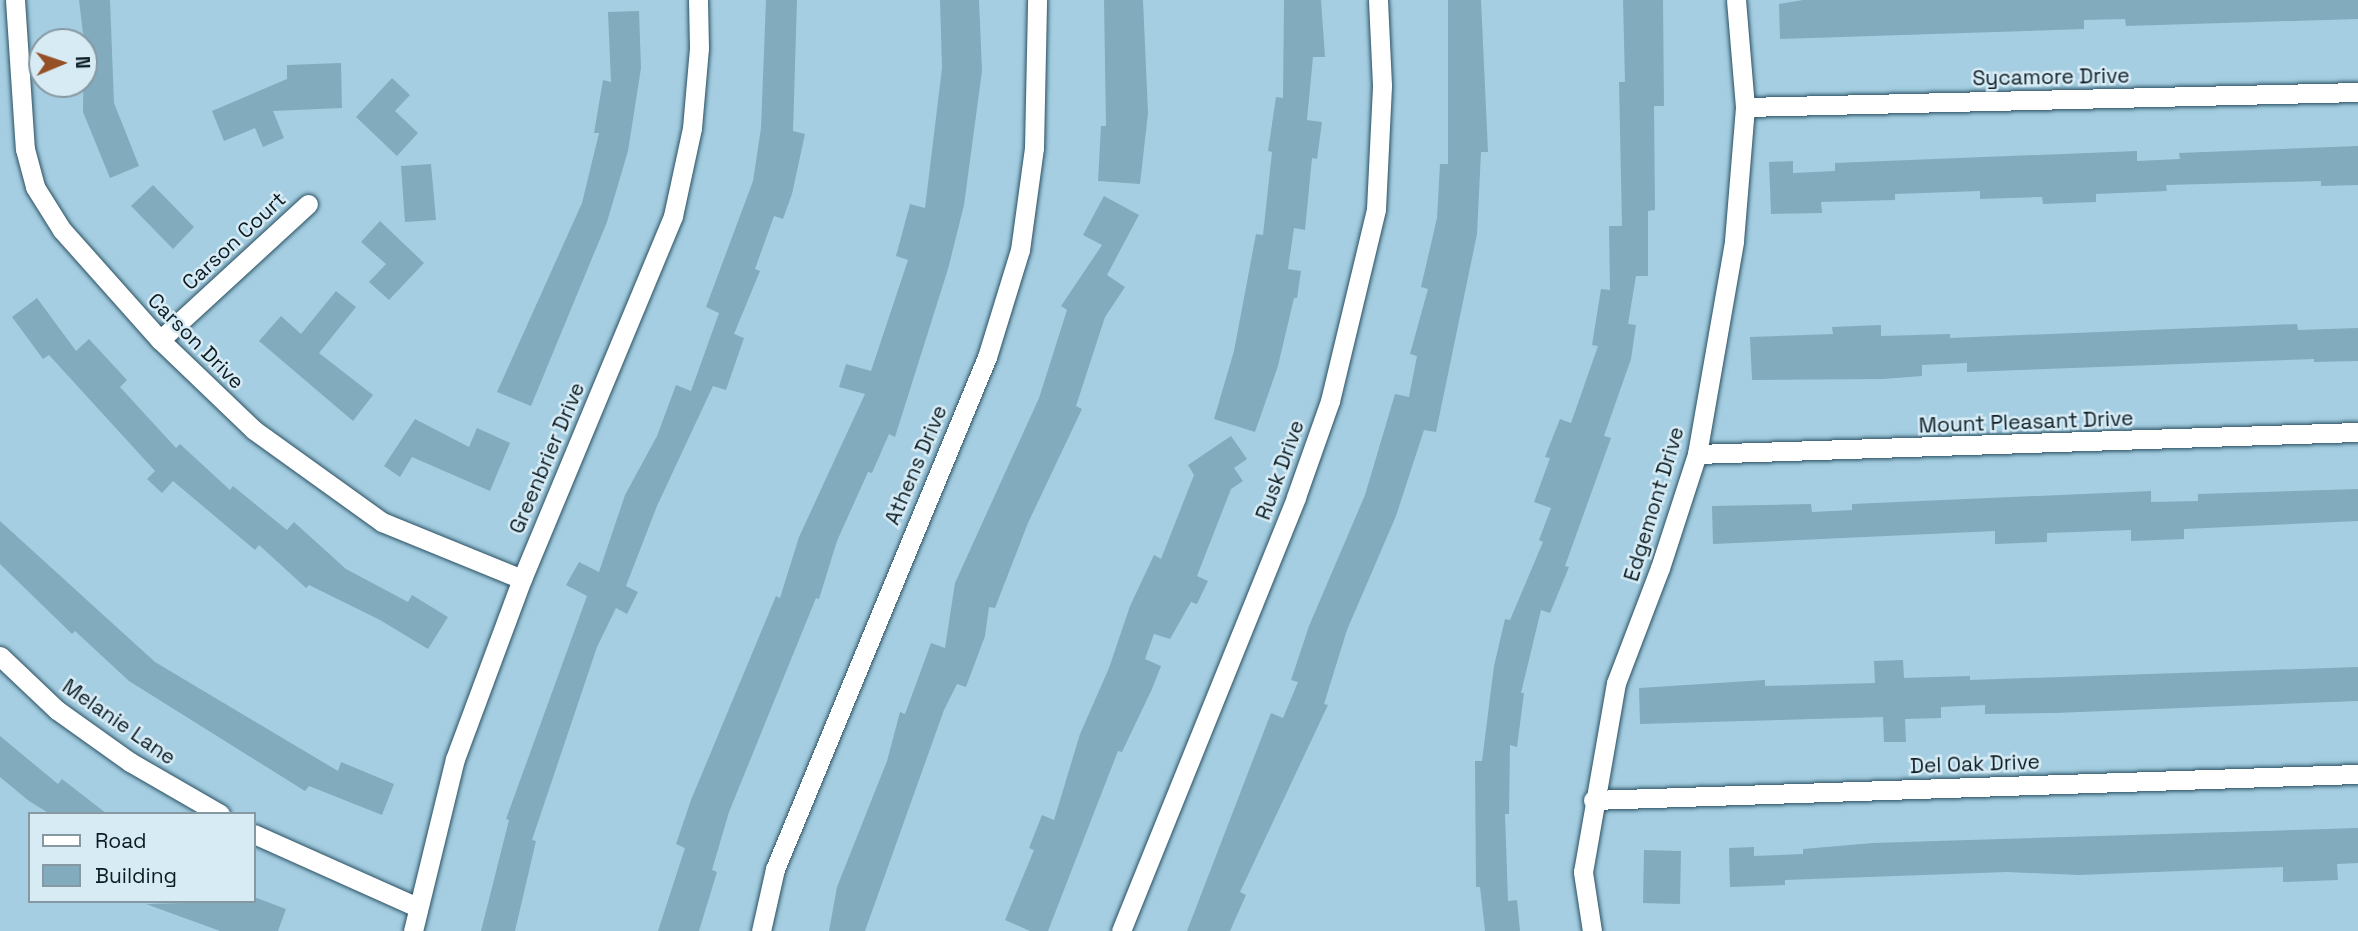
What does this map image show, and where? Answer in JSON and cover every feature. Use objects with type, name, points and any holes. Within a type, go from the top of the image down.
[{"type":"street","name":"Carson Drive","points":[[15,0],[20,117],[35,187],[62,230],[160,340],[254,430],[382,522],[522,579]]},
{"type":"street","name":"Greenbrier Drive","points":[[413,931],[455,760],[522,579],[673,216],[692,128],[699,48],[698,0]]},
{"type":"street","name":"Athens Drive","points":[[761,931],[775,869],[987,357],[1020,250],[1034,148],[1037,0]]},
{"type":"street","name":"Rusk Drive","points":[[1121,931],[1296,497],[1330,401],[1377,209],[1382,85],[1378,0]]},
{"type":"street","name":"Edgemont Drive","points":[[1592,931],[1583,872],[1593,800],[1616,683],[1660,568],[1696,454],[1734,241],[1745,107],[1736,0]]},
{"type":"street","name":"Sycamore Drive","points":[[1745,107],[2358,92]]},
{"type":"street","name":"Carson Court","points":[[160,340],[308,204]]},
{"type":"street","name":"Mount Pleasant Drive","points":[[1696,454],[2358,432]]},
{"type":"street","name":"Melanie Lane","points":[[0,656],[57,710],[130,762],[217,812]]},
{"type":"street","name":"Del Oak Drive","points":[[1593,800],[2358,774]]},
{"type":"street","points":[[256,835],[417,907]]},
{"type":"building","points":[[79,0],[110,0],[114,103],[139,166],[110,178],[83,112],[83,98],[98,98],[98,28],[82,28]]},
{"type":"building","points":[[766,0],[797,0],[793,131],[805,134],[792,194],[783,219],[774,216],[755,269],[760,271],[734,334],[744,338],[726,390],[713,386],[657,506],[626,586],[638,592],[627,614],[616,608],[597,647],[532,840],[536,841],[515,931],[481,931],[509,820],[506,819],[587,596],[566,585],[579,562],[599,572],[625,495],[657,436],[676,385],[691,391],[719,313],[706,307],[753,181],[761,128]]},
{"type":"building","points":[[940,0],[979,0],[982,71],[964,205],[948,269],[895,437],[889,434],[872,473],[868,472],[837,541],[819,599],[816,598],[729,812],[712,870],[717,872],[699,931],[658,931],[685,848],[676,844],[691,800],[776,596],[780,598],[799,537],[865,394],[839,387],[846,364],[871,371],[908,260],[896,256],[910,204],[925,208],[942,68]]},
{"type":"building","points":[[1104,0],[1143,0],[1148,113],[1140,184],[1098,181],[1101,126],[1106,126]]},
{"type":"building","points":[[1284,0],[1321,0],[1325,57],[1313,57],[1307,120],[1322,122],[1317,159],[1312,158],[1305,230],[1294,228],[1288,269],[1301,271],[1297,298],[1294,298],[1278,366],[1255,432],[1214,419],[1234,351],[1256,234],[1263,235],[1272,152],[1268,151],[1276,97],[1283,98]]},
{"type":"building","points":[[1448,0],[1481,0],[1488,152],[1481,152],[1477,234],[1436,432],[1424,430],[1396,516],[1347,630],[1324,704],[1328,705],[1240,892],[1246,895],[1230,931],[1187,931],[1271,713],[1283,718],[1298,682],[1291,680],[1309,626],[1365,495],[1395,394],[1409,397],[1417,356],[1410,354],[1428,289],[1421,287],[1437,218],[1440,164],[1448,164]]},
{"type":"building","points":[[1623,0],[1663,0],[1664,106],[1654,106],[1655,210],[1648,211],[1648,276],[1636,276],[1628,324],[1636,325],[1631,359],[1604,436],[1611,438],[1565,566],[1569,567],[1550,613],[1541,610],[1521,693],[1524,693],[1517,747],[1510,745],[1509,814],[1505,814],[1508,901],[1517,900],[1520,931],[1485,931],[1480,887],[1476,887],[1475,761],[1482,761],[1494,666],[1505,619],[1510,620],[1543,542],[1539,540],[1551,508],[1534,502],[1550,458],[1545,457],[1560,419],[1571,423],[1598,346],[1592,345],[1601,289],[1610,290],[1609,226],[1622,226],[1619,82],[1625,82]]},
{"type":"building","points":[[1803,0],[2358,0],[2358,19],[2126,26],[2125,19],[2084,20],[2084,29],[1780,39],[1779,4]]},
{"type":"building","points":[[639,11],[641,68],[628,151],[607,222],[531,406],[497,392],[582,203],[599,133],[594,133],[603,80],[611,82],[608,12]]},
{"type":"building","points":[[341,63],[342,108],[273,111],[284,138],[263,147],[255,128],[224,141],[212,111],[287,79],[287,65]]},
{"type":"building","points":[[392,78],[410,95],[395,111],[418,133],[397,156],[356,117]]},
{"type":"building","points":[[2358,146],[2358,185],[2321,186],[2321,181],[2166,185],[2167,191],[2096,194],[2096,202],[2043,204],[2042,197],[1980,199],[1980,191],[1895,194],[1895,200],[1821,202],[1822,213],[1771,214],[1769,162],[1793,161],[1793,173],[1835,171],[1835,163],[2137,151],[2137,161],[2180,159],[2179,153]]},
{"type":"building","points":[[431,164],[436,220],[405,222],[401,166]]},
{"type":"building","points":[[153,185],[194,227],[173,249],[131,206]]},
{"type":"building","points":[[1104,196],[1139,215],[1107,275],[1125,287],[1105,317],[1076,406],[1082,409],[1028,523],[995,608],[989,607],[985,636],[966,687],[957,684],[944,710],[865,931],[829,931],[837,887],[887,761],[900,712],[905,714],[931,643],[945,648],[955,583],[1039,398],[1067,310],[1061,306],[1102,245],[1083,235]]},
{"type":"building","points":[[380,221],[424,263],[389,300],[369,282],[386,264],[361,242]]},
{"type":"building","points":[[336,291],[356,307],[319,353],[373,395],[353,421],[259,341],[281,316],[301,334]]},
{"type":"building","points":[[37,298],[76,351],[89,339],[127,380],[120,387],[176,448],[180,444],[230,490],[233,486],[287,530],[294,522],[346,569],[408,602],[412,595],[448,617],[428,649],[380,620],[309,585],[306,588],[259,545],[255,550],[173,481],[162,493],[147,479],[155,471],[49,355],[43,359],[12,317]]},
{"type":"building","points":[[2297,324],[2298,330],[2358,328],[2358,361],[2314,362],[2314,359],[1967,372],[1967,363],[1922,365],[1922,376],[1752,380],[1750,337],[1833,334],[1832,327],[1881,325],[1881,336],[1950,334],[1950,338]]},
{"type":"building","points":[[415,419],[469,447],[477,428],[510,443],[490,491],[412,457],[400,477],[384,466]]},
{"type":"building","points":[[1231,436],[1247,459],[1234,468],[1243,481],[1231,489],[1197,576],[1208,581],[1197,604],[1191,602],[1170,639],[1154,634],[1145,659],[1161,666],[1152,689],[1122,752],[1118,751],[1048,931],[1030,931],[1005,920],[1034,850],[1029,848],[1042,815],[1054,820],[1080,734],[1109,668],[1130,606],[1154,555],[1161,559],[1194,475],[1188,465]]},
{"type":"building","points":[[2358,489],[2358,521],[2184,529],[2184,539],[2131,541],[2131,530],[2047,533],[2047,542],[1995,544],[1995,531],[1713,544],[1712,506],[1811,504],[1812,512],[1852,510],[1852,504],[2151,491],[2151,502],[2198,501],[2198,494]]},
{"type":"building","points":[[0,521],[155,662],[338,771],[341,762],[394,784],[382,815],[309,786],[305,791],[129,681],[75,631],[72,634],[0,564]]},
{"type":"building","points":[[1903,660],[1904,678],[1970,676],[1970,680],[2358,667],[2358,701],[2055,713],[1985,714],[1985,705],[1941,707],[1941,718],[1905,719],[1906,742],[1884,742],[1883,717],[1640,724],[1639,688],[1765,680],[1765,686],[1875,683],[1874,661]]},
{"type":"building","points":[[0,736],[58,784],[62,779],[104,812],[47,812],[0,777]]},
{"type":"building","points":[[2358,828],[2358,863],[2337,864],[2338,880],[2283,882],[2283,867],[2079,875],[2007,872],[1785,880],[1785,885],[1730,887],[1729,848],[1754,847],[1754,856],[1803,854],[1803,849],[1873,843]]},
{"type":"building","points":[[1644,850],[1681,851],[1680,904],[1643,903]]},
{"type":"building","points":[[256,898],[286,909],[278,931],[220,931],[146,904],[256,903]]}]
